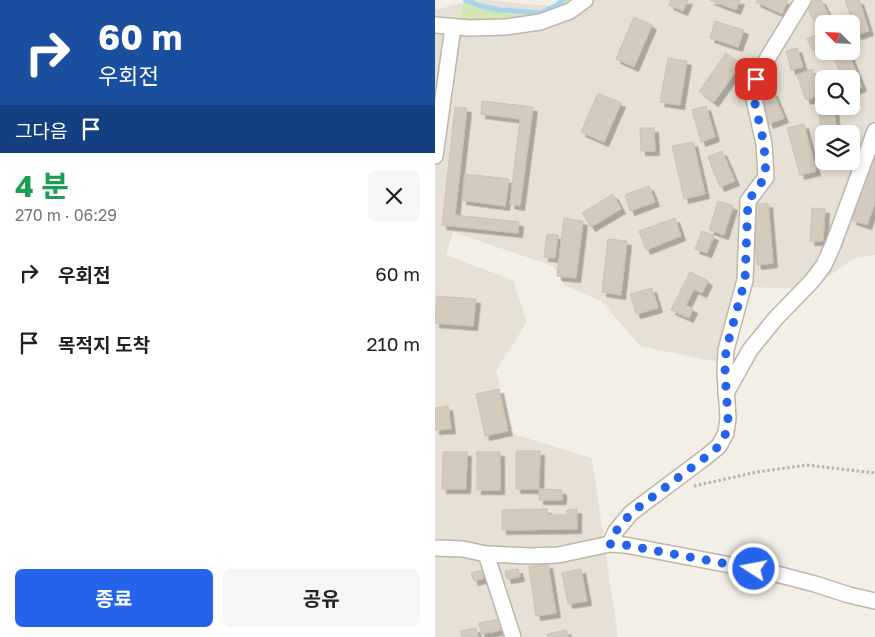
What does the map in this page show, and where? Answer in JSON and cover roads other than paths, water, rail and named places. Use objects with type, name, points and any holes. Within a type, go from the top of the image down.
[{"type":"street","points":[[435,25],[469,28],[506,27],[540,22],[570,11],[585,0]]},
{"type":"street","points":[[610,544],[616,531],[631,513],[719,446],[726,433],[728,418],[725,372],[726,350],[745,280],[748,201],[766,176],[764,144],[754,99],[756,79],[803,0]]},
{"type":"street","points":[[435,156],[453,27]]},
{"type":"street","points":[[726,393],[750,350],[777,318],[813,281],[824,265],[833,246],[875,131]]},
{"type":"street","points":[[435,548],[463,549],[486,554],[530,556],[558,555],[610,544],[625,545],[773,573],[815,584],[849,596],[875,601]]},
{"type":"street","points":[[486,554],[513,637]]},
{"type":"waterway","points":[[465,0],[480,6],[500,10],[541,13],[563,0]]}]
